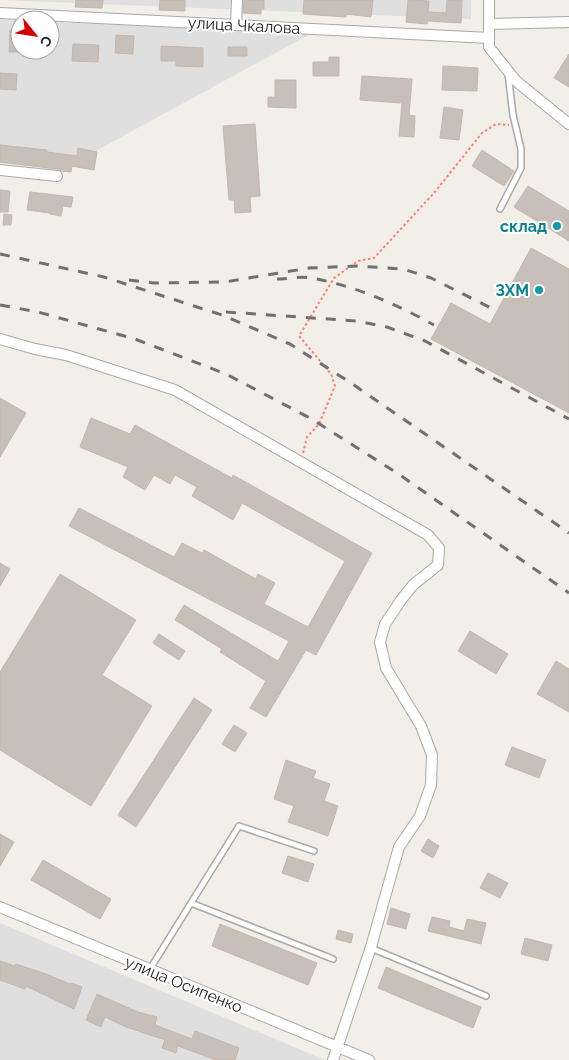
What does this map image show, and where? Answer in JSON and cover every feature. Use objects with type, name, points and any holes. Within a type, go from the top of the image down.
[{"type":"street","points":[[236,25],[237,0]]},
{"type":"street","points":[[489,0],[489,47],[516,81],[569,124]]},
{"type":"street","name":"улица Чкалова","points":[[0,13],[489,38]]},
{"type":"street","points":[[489,24],[569,22]]},
{"type":"street","points":[[0,170],[57,176]]},
{"type":"street","points":[[0,338],[35,349],[66,355],[175,390],[428,535],[439,548],[438,565],[413,585],[401,600],[384,624],[380,642],[386,668],[421,726],[432,756],[431,785],[420,816],[399,847],[371,948],[333,1060]]},
{"type":"street","name":"улица Осипенко","points":[[0,908],[369,1060]]},
{"type":"lane","points":[[500,209],[521,168],[521,149],[508,70]]},
{"type":"lane","points":[[150,970],[239,826],[314,851]]},
{"type":"lane","points":[[191,903],[333,958]]},
{"type":"lane","points":[[371,948],[486,996]]},
{"type":"path","points":[[301,461],[306,437],[319,424],[335,386],[330,374],[299,336],[334,278],[358,261],[374,258],[434,193],[482,134],[496,124],[516,126]]},
{"type":"shaded area","points":[[0,0],[471,0],[471,19]]},
{"type":"shaded area","points":[[0,19],[10,20],[10,60],[60,60],[60,22],[312,33],[61,170],[0,163]]},
{"type":"shaded area","points":[[0,923],[325,1060],[0,1060]]},
{"type":"building","points":[[76,0],[103,0],[102,8],[75,7]]},
{"type":"building","points":[[160,0],[185,0],[185,11],[159,10]]},
{"type":"building","points":[[244,0],[264,0],[264,9],[261,9],[261,14],[243,13]]},
{"type":"building","points":[[304,0],[373,0],[371,17],[346,14],[346,17],[303,14]]},
{"type":"building","points":[[408,0],[429,1],[428,12],[446,13],[447,0],[462,0],[461,23],[428,21],[427,24],[406,22]]},
{"type":"building","points":[[116,35],[134,36],[133,54],[115,53]]},
{"type":"building","points":[[73,44],[99,45],[98,62],[72,61]]},
{"type":"building","points":[[161,46],[203,48],[203,67],[176,66],[176,61],[161,61]]},
{"type":"building","points":[[228,47],[247,47],[247,56],[228,56]]},
{"type":"building","points":[[569,54],[569,87],[554,78]]},
{"type":"building","points":[[329,57],[339,57],[339,76],[313,76],[313,62],[329,62]]},
{"type":"building","points":[[443,66],[478,68],[477,91],[442,90]]},
{"type":"building","points":[[0,73],[17,74],[16,90],[0,89]]},
{"type":"building","points":[[362,76],[412,79],[409,115],[415,116],[414,137],[399,136],[402,103],[360,100]]},
{"type":"building","points":[[275,80],[296,80],[296,108],[268,107],[268,97],[275,97]]},
{"type":"building","points":[[444,107],[463,110],[459,140],[440,138]]},
{"type":"building","points":[[255,124],[260,196],[250,197],[251,212],[235,213],[234,200],[229,200],[223,126]]},
{"type":"building","points":[[0,145],[47,150],[47,152],[77,156],[78,148],[97,152],[94,170],[72,166],[71,172],[0,162]]},
{"type":"building","points":[[482,150],[514,171],[504,186],[472,166]]},
{"type":"building","name":"склад","points":[[528,186],[569,211],[569,241],[514,207]]},
{"type":"building","points":[[0,190],[10,191],[8,212],[0,212]]},
{"type":"building","points":[[30,192],[73,197],[71,207],[63,206],[61,216],[27,210]]},
{"type":"building","points":[[4,214],[12,215],[11,225],[3,225]]},
{"type":"building","points":[[531,248],[569,269],[569,413],[431,339],[451,303],[490,324]]},
{"type":"building","points":[[0,398],[26,413],[0,457]]},
{"type":"building","points":[[91,418],[130,434],[135,425],[232,478],[233,475],[372,553],[316,655],[306,650],[266,717],[250,708],[266,681],[220,652],[222,649],[175,620],[184,605],[278,661],[289,641],[69,526],[79,508],[174,557],[182,543],[202,553],[204,550],[256,579],[258,574],[275,583],[264,604],[308,627],[345,561],[242,503],[233,520],[192,496],[197,487],[175,475],[170,484],[154,475],[145,490],[123,477],[128,467],[80,447]]},
{"type":"building","points":[[0,563],[10,569],[0,586]]},
{"type":"building","points":[[60,574],[136,620],[102,675],[152,706],[91,806],[0,750],[0,672]]},
{"type":"building","points":[[470,631],[508,654],[496,674],[458,651]]},
{"type":"building","points":[[159,634],[185,651],[179,660],[153,643]]},
{"type":"building","points":[[556,661],[569,669],[569,712],[537,694]]},
{"type":"building","points":[[194,698],[212,710],[136,827],[118,815]]},
{"type":"building","points":[[234,725],[247,733],[235,752],[222,744]]},
{"type":"building","points":[[512,747],[546,760],[539,778],[505,765]]},
{"type":"building","points":[[286,760],[316,771],[313,778],[330,784],[324,801],[338,806],[328,836],[288,822],[294,806],[274,799]]},
{"type":"building","points":[[0,834],[14,842],[0,866]]},
{"type":"building","points":[[428,839],[439,846],[433,858],[421,851]]},
{"type":"building","points":[[288,856],[314,864],[308,882],[282,873]]},
{"type":"building","points":[[43,860],[111,899],[100,919],[31,880]]},
{"type":"building","points":[[488,873],[508,883],[500,898],[480,888]]},
{"type":"building","points":[[391,908],[410,914],[406,929],[387,924]]},
{"type":"building","points":[[432,917],[450,921],[449,927],[464,931],[467,919],[486,923],[481,944],[428,931]]},
{"type":"building","points":[[220,924],[317,963],[308,985],[212,946]]},
{"type":"building","points":[[338,930],[353,934],[351,943],[336,939]]},
{"type":"building","points":[[525,938],[552,945],[548,961],[521,954]]},
{"type":"building","points":[[0,961],[15,966],[16,964],[82,987],[74,1009],[26,986],[25,989],[0,980]]},
{"type":"building","points":[[386,967],[481,1007],[473,1028],[378,988]]},
{"type":"building","points":[[97,994],[138,1012],[157,1017],[155,1025],[192,1039],[195,1031],[239,1048],[235,1060],[216,1060],[178,1046],[176,1053],[162,1048],[165,1040],[126,1027],[105,1017],[101,1027],[86,1020]]},
{"type":"railway","points":[[0,254],[104,277],[222,315],[290,344],[351,383],[569,533]]},
{"type":"railway","points":[[129,280],[154,283],[225,282],[309,268],[357,266],[403,269],[431,278],[497,311]]},
{"type":"railway","points":[[277,279],[308,277],[328,281],[390,303],[434,325]]},
{"type":"railway","points":[[0,305],[38,312],[135,339],[226,374],[310,418],[397,473],[569,593]]},
{"type":"railway","points":[[226,312],[357,321],[387,327],[425,341],[569,419]]},
{"type":"place","name":"склад","points":[[557,226]]},
{"type":"place","name":"ЗХМ","points":[[539,290]]}]
